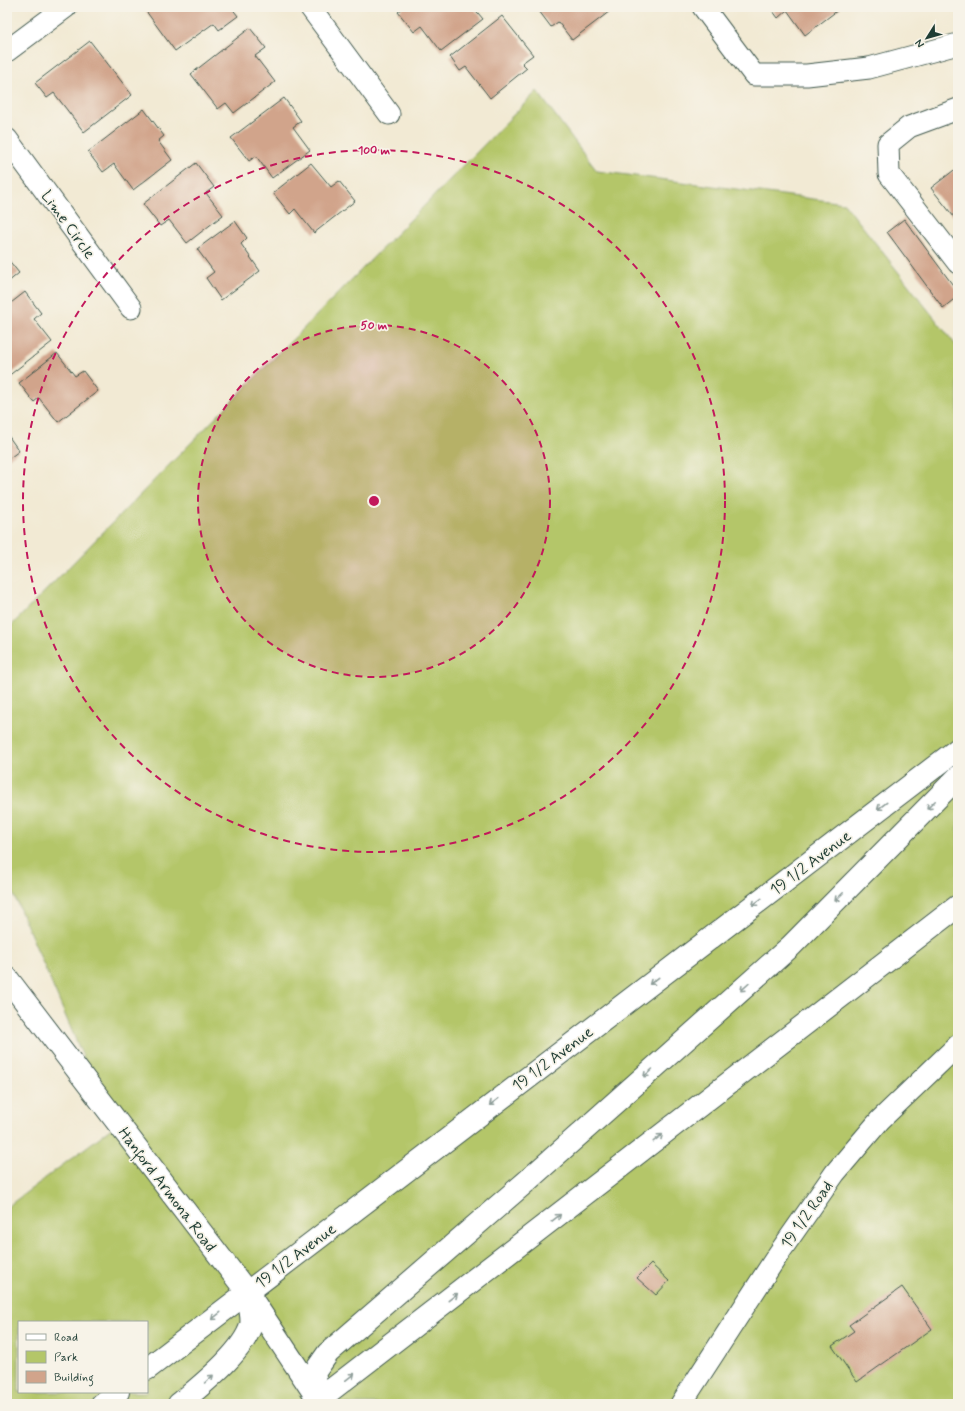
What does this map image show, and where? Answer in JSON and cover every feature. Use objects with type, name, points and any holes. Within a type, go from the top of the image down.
[{"type":"main road","name":"19 1/2 Avenue","points":[[148,1368],[958,749]]},
{"type":"main road","points":[[318,1403],[314,1373],[328,1353],[527,1181],[791,946],[958,777]]},
{"type":"main road","points":[[318,1403],[958,906]]},
{"type":"main road","name":"Hanford Armona Road","points":[[7,978],[247,1292],[318,1403]]},
{"type":"main road","points":[[179,1404],[210,1378],[238,1349],[251,1325],[247,1292]]},
{"type":"main road","points":[[102,1404],[117,1393]]},
{"type":"street","points":[[7,51],[66,7]]},
{"type":"street","points":[[310,7],[389,114]]},
{"type":"street","points":[[703,7],[754,75],[807,75],[869,68],[958,44]]},
{"type":"street","points":[[958,109],[909,127],[888,144],[889,174],[958,263]]},
{"type":"street","name":"Lime Circle","points":[[7,139],[131,308]]},
{"type":"street","name":"19 1/2 Road","points":[[681,1404],[779,1253],[835,1173],[880,1120],[958,1046]]},
{"type":"green space","points":[[537,91],[597,171],[844,203],[958,348],[958,1404],[7,1404],[7,1207],[113,1127],[7,879],[7,630]]},
{"type":"building","points":[[143,7],[231,7],[238,16],[219,30],[214,23],[175,51]]},
{"type":"building","points":[[404,7],[473,7],[483,19],[441,51],[422,26],[414,32],[398,12]]},
{"type":"building","points":[[536,7],[614,8],[572,40],[558,22],[551,27]]},
{"type":"building","points":[[770,7],[842,7],[805,35],[787,10],[778,18]]},
{"type":"building","points":[[502,16],[533,55],[522,63],[527,68],[490,98],[466,67],[460,71],[450,57]]},
{"type":"building","points":[[250,28],[266,48],[255,56],[275,82],[234,113],[226,103],[218,109],[191,74]]},
{"type":"building","points":[[90,41],[132,95],[84,132],[54,93],[47,98],[35,83]]},
{"type":"building","points":[[284,98],[301,121],[293,127],[310,150],[272,178],[256,156],[249,161],[231,138]]},
{"type":"building","points":[[144,109],[164,136],[158,141],[172,160],[133,190],[114,164],[103,172],[88,152]]},
{"type":"building","points":[[196,163],[214,187],[206,193],[223,215],[187,243],[169,220],[160,226],[143,204]]},
{"type":"building","points":[[311,163],[331,187],[339,181],[355,201],[314,233],[295,209],[290,214],[273,193]]},
{"type":"building","points":[[958,167],[958,222],[931,188]]},
{"type":"building","points":[[904,219],[958,292],[958,296],[943,308],[887,232]]},
{"type":"building","points":[[235,221],[247,238],[241,244],[260,271],[221,300],[206,278],[214,272],[197,249]]},
{"type":"building","points":[[7,258],[19,273],[7,283]]},
{"type":"building","points":[[25,292],[41,313],[34,319],[52,342],[7,377],[7,306]]},
{"type":"building","points":[[57,353],[75,376],[83,371],[98,391],[58,422],[39,398],[34,402],[19,383]]},
{"type":"building","points":[[7,434],[19,451],[7,460]]},
{"type":"building","points":[[651,1264],[669,1281],[656,1295],[637,1278]]},
{"type":"building","points":[[902,1287],[932,1329],[857,1382],[832,1346],[854,1331],[849,1325]]}]
